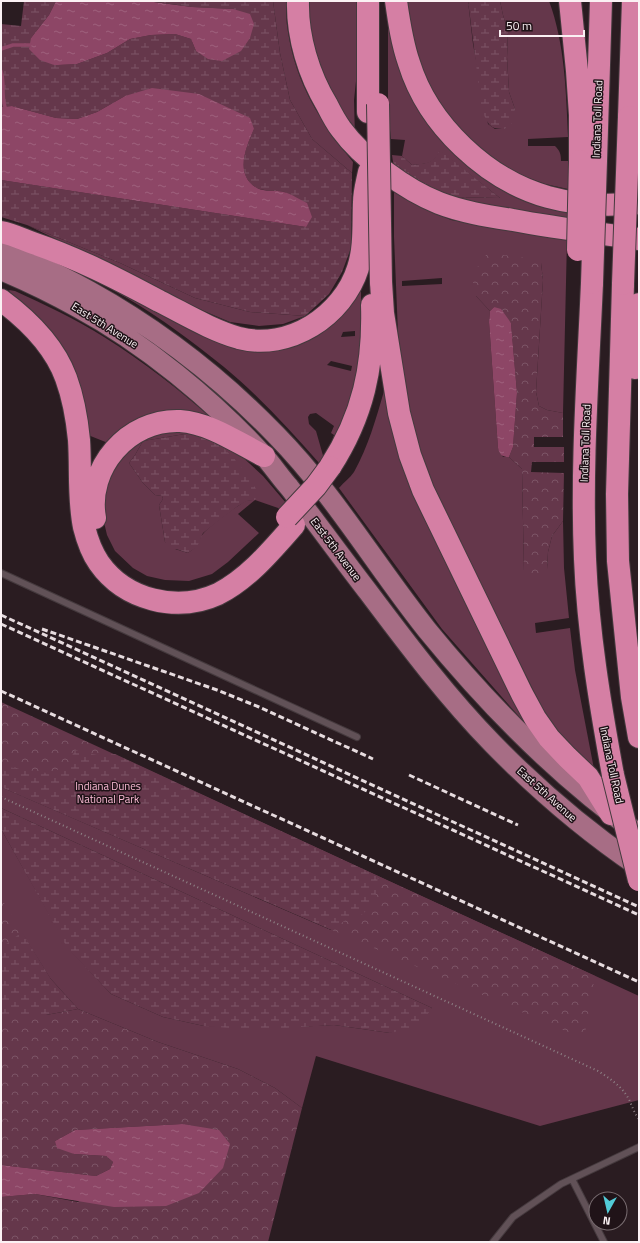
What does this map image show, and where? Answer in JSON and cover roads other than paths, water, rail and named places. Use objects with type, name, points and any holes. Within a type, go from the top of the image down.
[{"type":"highway","points":[[298,1],[300,34],[309,66],[321,96],[341,129],[358,149],[389,175],[414,192],[439,203],[475,214],[532,224],[639,239]]},
{"type":"highway","points":[[334,471],[352,428],[365,388],[370,363],[372,329],[368,284],[373,108],[368,1]]},
{"type":"highway","points":[[378,1],[369,172],[364,200],[363,247],[359,268],[383,313],[399,413],[410,455],[426,497],[535,718],[549,738],[588,777],[611,814]]},
{"type":"highway","points":[[396,1],[400,31],[409,65],[419,88],[435,114],[453,137],[474,157],[498,175],[523,188],[548,197],[572,202],[600,204],[623,205],[639,203]]},
{"type":"highway","points":[[570,1],[580,116],[588,161]]},
{"type":"highway","name":"Indiana Toll Road","points":[[601,1],[588,161],[585,283],[586,398],[583,488],[585,560],[590,629],[600,703],[613,775],[639,880]]},
{"type":"highway","points":[[633,1],[617,494],[620,576],[632,697],[639,737]]},
{"type":"highway","points":[[1,232],[60,252],[108,274],[214,329],[240,338],[260,340],[284,338],[310,328],[339,303],[368,284]]},
{"type":"highway","points":[[1,300],[38,333],[51,348],[66,377],[75,407],[79,439],[81,509],[84,527],[98,563],[110,576],[128,590],[143,597],[162,602],[181,603],[200,600],[217,594],[231,586],[260,561],[316,486],[334,471],[358,441],[376,390],[381,353],[383,313]]},
{"type":"highway","points":[[617,494],[630,436],[639,304]]},
{"type":"highway","points":[[264,456],[224,435],[200,425],[180,421],[159,423],[142,428],[124,440],[109,456],[100,473],[95,492],[93,509],[101,541],[118,568],[132,578],[146,585],[163,590],[178,591],[196,589],[212,583],[241,564],[290,521]]},
{"type":"main road","name":"East 5th Avenue","points":[[1,250],[43,267],[81,286],[137,319],[179,348],[214,376],[247,406],[304,466],[427,629],[472,682],[515,729],[568,779],[611,814],[639,834]]},
{"type":"main road","name":"East 5th Avenue","points":[[1,270],[41,287],[126,337],[200,394],[264,456],[319,525],[368,592],[451,697],[493,744],[550,799],[602,842],[639,867]]},
{"type":"lane","points":[[1,573],[357,737]]},
{"type":"lane","points":[[492,1242],[513,1217],[561,1184],[639,1147]]},
{"type":"lane","points":[[572,1179],[604,1242]]},
{"type":"water","points":[[56,1],[146,1],[192,7],[233,9],[250,14],[254,24],[250,38],[241,51],[222,61],[208,59],[196,51],[191,39],[175,34],[151,35],[130,39],[107,53],[77,64],[54,65],[40,60],[29,49],[31,38],[49,15]]},
{"type":"water","points":[[152,88],[199,94],[250,118],[254,129],[245,152],[244,168],[246,176],[257,188],[284,192],[307,203],[312,217],[306,227],[1,180],[1,107],[12,106],[56,118],[77,119],[97,112],[125,96]]},
{"type":"water","points":[[494,307],[501,309],[511,323],[517,393],[513,447],[509,457],[502,455],[498,448],[489,322],[490,311]]},
{"type":"water","points":[[182,1124],[219,1130],[230,1144],[223,1168],[199,1193],[166,1206],[114,1207],[35,1194],[1,1197],[1,1165],[96,1176],[110,1169],[113,1162],[106,1156],[74,1154],[57,1148],[55,1141],[75,1130]]},
{"type":"waterway","points":[[1,49],[13,45],[30,45]]},
{"type":"waterway","points":[[1,71],[5,107]]},
{"type":"railway","points":[[1,615],[639,907]]},
{"type":"railway","points":[[1,624],[639,915]]},
{"type":"railway","points":[[42,629],[217,690],[259,707],[373,759]]},
{"type":"railway","points":[[1,691],[639,982]]},
{"type":"railway","points":[[409,775],[518,825]]},
{"type":"park label","name":"Indiana Dunes National Park","points":[[108,792]]}]
